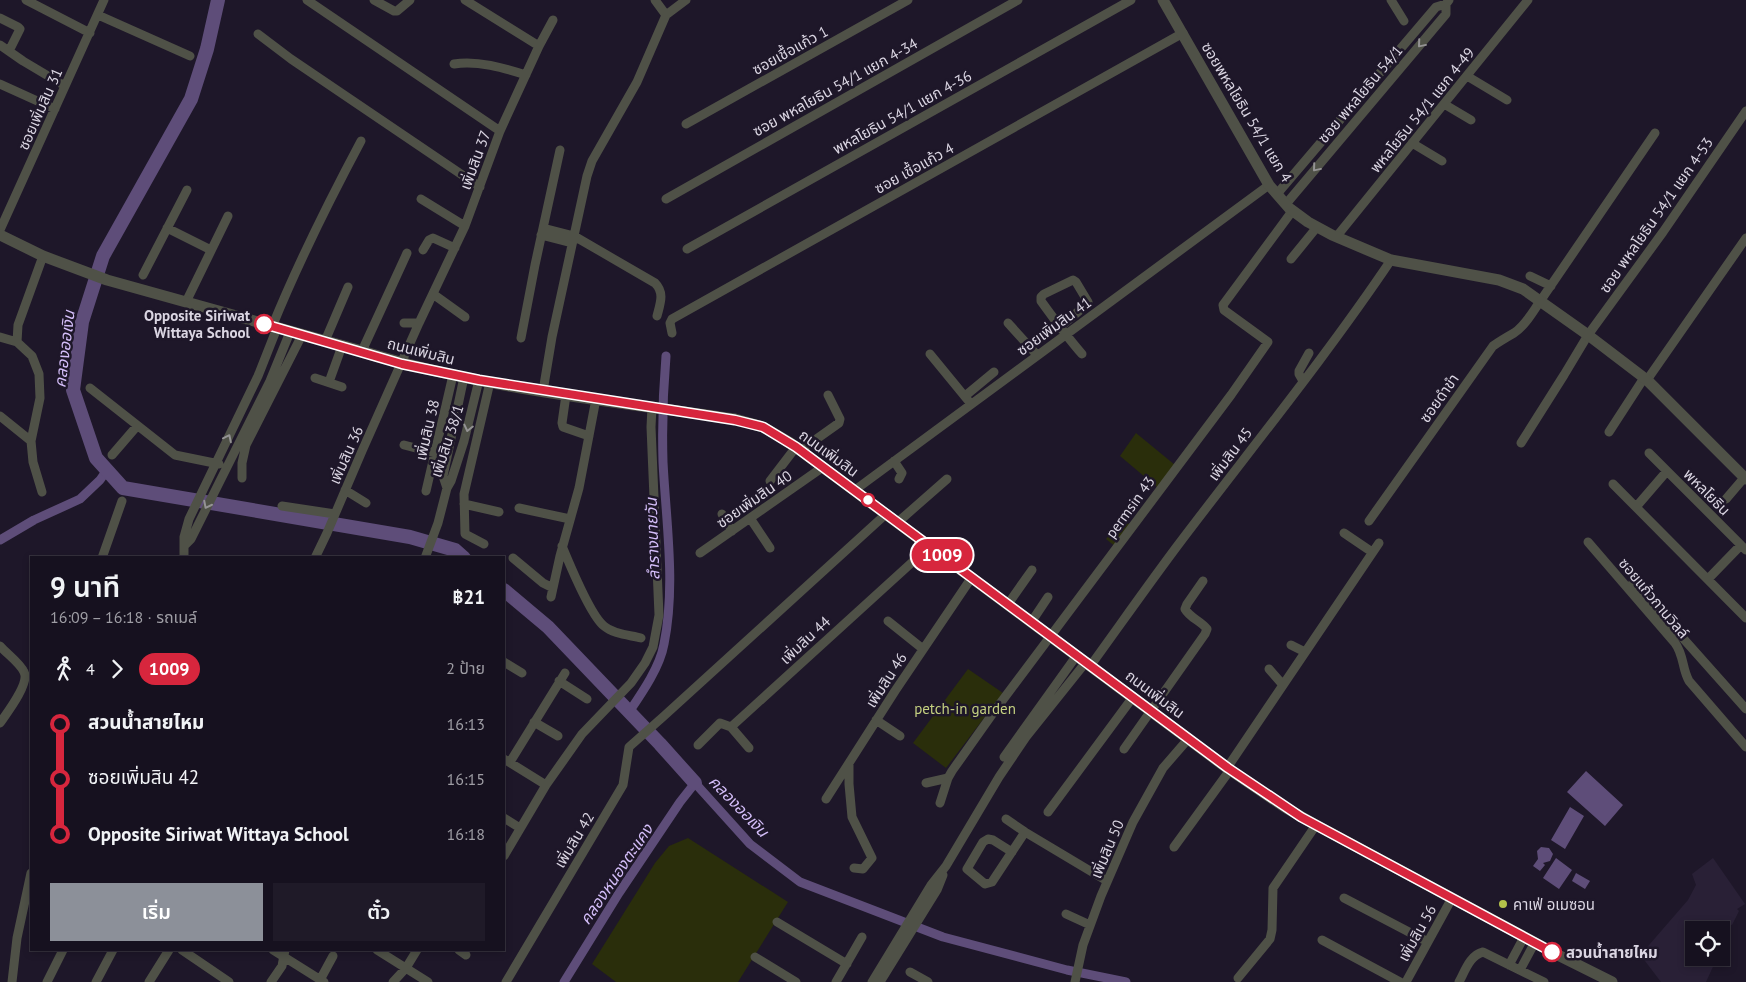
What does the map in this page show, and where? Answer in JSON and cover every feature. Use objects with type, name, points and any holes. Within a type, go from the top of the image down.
[{"type":"street","points":[[26,0],[90,33]]},
{"type":"street","name":"ซอยเพิ่มสิน 31","points":[[0,230],[104,0]]},
{"type":"street","points":[[307,0],[317,3],[500,131]]},
{"type":"street","points":[[374,0],[397,11],[410,0]]},
{"type":"street","points":[[464,0],[539,46]]},
{"type":"street","points":[[655,0],[666,15]]},
{"type":"street","points":[[543,391],[552,337],[592,160],[637,82],[666,15],[686,0]]},
{"type":"street","name":"ซอยเชื้อแก้ว 1","points":[[686,124],[908,0]]},
{"type":"street","name":"ซอย พหลโยธิน 54/1 แยก 4-34","points":[[666,198],[1018,0]]},
{"type":"street","name":"พหลโยธิน 54/1 แยก 4-36","points":[[688,249],[1131,0]]},
{"type":"street","name":"ซอยพหลโยธิน 54/1 แยก 4","points":[[1163,0],[1269,185],[1289,207],[1317,227],[1391,260],[1499,280],[1523,289],[1541,300],[1645,379],[1745,479]]},
{"type":"street","points":[[1391,0],[1404,21]]},
{"type":"street","name":"พหลโยธิน 54/1 แยก 4-49","points":[[1337,236],[1528,0]]},
{"type":"street","points":[[1277,194],[1436,7],[1447,2]]},
{"type":"street","name":"ซอย พหลโยธิน 54/1","points":[[1231,395],[1268,342],[1224,310],[1223,305],[1289,207],[1446,14],[1447,2]]},
{"type":"street","points":[[98,15],[190,56]]},
{"type":"street","points":[[0,18],[20,29],[9,51]]},
{"type":"street","name":"เพิ่มสิน 37","points":[[402,364],[465,226],[500,131],[553,20]]},
{"type":"street","name":"ซอย เชื้อแก้ว 4","points":[[672,333],[670,323],[672,320],[1183,33]]},
{"type":"street","points":[[258,34],[291,59],[480,187]]},
{"type":"street","points":[[0,45],[65,86]]},
{"type":"street","points":[[454,64],[478,64],[526,75]]},
{"type":"street","points":[[1467,76],[1507,100]]},
{"type":"street","points":[[1374,79],[1384,88]]},
{"type":"street","points":[[0,84],[55,109]]},
{"type":"street","points":[[1444,104],[1471,120]]},
{"type":"street","name":"ซอย พหลโยธิน 54/1 แยก 4-53","points":[[1521,443],[1588,335],[1663,232],[1746,111]]},
{"type":"street","name":"ซอยดำขำ","points":[[1369,521],[1493,346],[1514,333],[1524,324],[1655,133]]},
{"type":"street","points":[[184,556],[184,546],[190,539],[193,521],[206,482],[258,376],[291,279],[361,140]]},
{"type":"street","points":[[1412,143],[1442,160]]},
{"type":"street","points":[[521,338],[560,150]]},
{"type":"street","name":"ซอยเพิ่มสิน 41","points":[[855,490],[1037,355],[1063,331],[1269,185]]},
{"type":"street","points":[[143,275],[187,190]]},
{"type":"street","points":[[421,199],[465,226]]},
{"type":"street","points":[[186,302],[228,216]]},
{"type":"street","points":[[1291,259],[1317,227]]},
{"type":"street","points":[[167,228],[211,250]]},
{"type":"street","points":[[542,232],[573,239],[646,278],[660,288],[662,294],[657,316]]},
{"type":"street","name":"ถนนเพิ่มสิน","points":[[0,235],[43,256],[107,280],[362,351],[402,364],[484,381],[735,420],[763,427],[824,467],[1229,769],[1286,808],[1535,942],[1596,978],[1610,982]]},
{"type":"street","points":[[423,250],[429,240],[433,238],[455,248]]},
{"type":"street","points":[[1609,432],[1746,238]]},
{"type":"street","points":[[362,351],[406,253]]},
{"type":"street","points":[[17,342],[18,325],[43,256]]},
{"type":"street","name":"เพิ่มสิน 45","points":[[1085,661],[1177,546],[1303,381],[1391,260]]},
{"type":"street","points":[[1530,276],[1551,286]]},
{"type":"street","points":[[1063,331],[1088,302],[1073,280],[1041,297],[1063,331],[1082,354]]},
{"type":"street","points":[[325,341],[348,287]]},
{"type":"street","points":[[433,294],[465,317]]},
{"type":"street","points":[[404,322],[419,324]]},
{"type":"street","points":[[1008,323],[1037,355]]},
{"type":"street","points":[[193,521],[217,486],[296,333]]},
{"type":"street","points":[[242,478],[242,463],[246,445],[296,333]]},
{"type":"street","points":[[0,337],[17,342],[32,356],[39,374],[40,398],[31,441],[32,462],[42,492]]},
{"type":"street","points":[[329,382],[342,346]]},
{"type":"street","points":[[1303,381],[1299,371],[1309,353]]},
{"type":"street","points":[[930,354],[971,404]]},
{"type":"street","name":"เพิ่มสิน 36","points":[[316,556],[402,364]]},
{"type":"street","points":[[965,396],[994,372]]},
{"type":"street","name":"เพิ่มสิน 38","points":[[426,490],[435,453],[459,376]]},
{"type":"street","name":"เพิ่มสิน 38/1","points":[[446,488],[443,476],[459,376]]},
{"type":"street","points":[[315,378],[342,387]]},
{"type":"street","points":[[484,381],[464,494],[465,534],[484,544]]},
{"type":"street","name":"เพิ่มสิน 38/1","points":[[446,488],[451,481],[484,381]]},
{"type":"street","points":[[90,388],[178,457],[227,466]]},
{"type":"street","points":[[566,395],[563,427],[589,436]]},
{"type":"street","points":[[770,481],[798,449],[839,422],[840,418],[828,395]]},
{"type":"street","name":"permsin 43","points":[[940,803],[948,778],[996,709],[1231,395]]},
{"type":"street","points":[[513,558],[552,592],[562,546],[579,488],[596,399]]},
{"type":"street","points":[[505,854],[546,785],[582,734],[624,692],[645,663],[653,647],[659,614],[659,408]]},
{"type":"street","points":[[0,416],[31,441]]},
{"type":"street","points":[[112,455],[137,426]]},
{"type":"street","points":[[404,445],[435,453]]},
{"type":"street","name":"พหลโยธิน","points":[[1649,453],[1744,548]]},
{"type":"street","points":[[448,454],[459,457]]},
{"type":"street","points":[[894,461],[902,473],[899,479]]},
{"type":"street","name":"ซอยเพิ่มสิน 40","points":[[700,553],[824,467]]},
{"type":"street","points":[[1636,507],[1667,471]]},
{"type":"street","points":[[898,522],[946,479]]},
{"type":"street","points":[[1726,499],[1745,479]]},
{"type":"street","points":[[1613,484],[1746,618]]},
{"type":"street","points":[[427,555],[438,523],[446,488]]},
{"type":"street","points":[[345,490],[366,503]]},
{"type":"street","points":[[103,556],[122,502]]},
{"type":"street","points":[[464,504],[499,512]]},
{"type":"street","points":[[282,506],[335,515]]},
{"type":"street","points":[[519,508],[570,519]]},
{"type":"street","points":[[722,514],[732,530]]},
{"type":"street","name":"เพิ่มสิน 42","points":[[506,982],[623,785],[628,746],[664,716],[886,514]]},
{"type":"street","points":[[750,518],[770,548]]},
{"type":"street","points":[[1344,533],[1372,552]]},
{"type":"street","name":"ซอยแก้วกานวิลล์","points":[[1588,542],[1676,643],[1680,650],[1685,674],[1689,681],[1746,747]]},
{"type":"street","points":[[1174,847],[1229,769],[1379,543]]},
{"type":"street","points":[[562,546],[584,594],[603,626],[641,638]]},
{"type":"street","name":"เพิ่มสิน 44","points":[[698,745],[720,723],[731,727],[930,546]]},
{"type":"street","points":[[1708,580],[1744,548]]},
{"type":"street","points":[[1008,604],[1032,570]]},
{"type":"street","name":"เพิ่มสิน 46","points":[[826,799],[876,720],[972,577]]},
{"type":"street","points":[[1124,749],[1207,629],[1188,614],[1185,609],[1203,581]]},
{"type":"street","points":[[1633,582],[1746,709]]},
{"type":"street","points":[[1032,621],[1048,597]]},
{"type":"street","points":[[888,621],[923,649]]},
{"type":"street","points":[[1291,645],[1305,652]]},
{"type":"street","points":[[0,646],[24,672],[26,679],[0,723]]},
{"type":"street","points":[[1004,756],[1085,661]]},
{"type":"street","points":[[880,982],[887,965],[999,777],[1026,737],[1085,661]]},
{"type":"street","points":[[505,663],[522,673]]},
{"type":"street","points":[[1269,668],[1283,685]]},
{"type":"street","points":[[546,785],[507,761],[565,672]]},
{"type":"street","points":[[559,681],[587,699]]},
{"type":"street","points":[[1048,812],[1133,697]]},
{"type":"street","points":[[876,720],[900,736]]},
{"type":"street","points":[[534,722],[558,736]]},
{"type":"street","points":[[731,727],[749,748]]},
{"type":"street","name":"เพิ่มสิน 50","points":[[1074,982],[1080,954],[1090,925],[1133,822],[1163,768],[1189,738]]},
{"type":"street","points":[[849,763],[852,817],[872,858],[863,869],[854,868]]},
{"type":"street","points":[[926,783],[948,778]]},
{"type":"street","points":[[505,819],[520,828]]},
{"type":"street","points":[[1006,819],[1024,832],[1107,881]]},
{"type":"street","points":[[1238,978],[1270,939],[1273,888],[1316,825]]},
{"type":"street","points":[[1012,852],[993,840],[988,839],[984,842],[967,869],[985,884],[989,885],[1012,852],[1024,832]]},
{"type":"street","points":[[12,982],[17,938],[30,878]]},
{"type":"street","points":[[1344,898],[1428,942]]},
{"type":"street","name":"เพิ่มสิน 56","points":[[1406,982],[1452,898]]},
{"type":"street","points":[[1066,914],[1090,925]]},
{"type":"street","points":[[777,922],[847,964]]},
{"type":"street","points":[[836,982],[862,937]]},
{"type":"street","points":[[1509,965],[1524,937]]},
{"type":"street","points":[[1322,940],[1400,982]]},
{"type":"street","points":[[1520,970],[1535,942]]},
{"type":"street","points":[[47,982],[62,951]]},
{"type":"street","points":[[97,981],[112,951]]},
{"type":"street","points":[[149,982],[168,951]]},
{"type":"street","points":[[183,951],[229,982]]},
{"type":"street","points":[[379,951],[428,982]]},
{"type":"street","points":[[393,982],[406,968],[416,951]]},
{"type":"street","points":[[1460,982],[1472,959],[1483,952],[1544,982]]},
{"type":"street","points":[[271,982],[282,966],[285,953],[322,981],[333,956]]},
{"type":"street","points":[[756,957],[796,982]]},
{"type":"street","points":[[872,982],[887,965]]},
{"type":"street","points":[[910,972],[928,982]]},
{"type":"shaded area","points":[[1586,771],[1623,805],[1605,826],[1567,792]]},
{"type":"shaded area","points":[[1570,807],[1584,816],[1565,849],[1551,840]]},
{"type":"shaded area","points":[[1541,847],[1549,848],[1553,854],[1550,861],[1543,863],[1545,865],[1540,871],[1533,866],[1538,859],[1537,851]]},
{"type":"shaded area","points":[[1556,858],[1572,870],[1559,889],[1543,878]]},
{"type":"shaded area","points":[[1713,858],[1745,904],[1737,909],[1739,911],[1732,925],[1730,924],[1730,921],[1685,921],[1685,966],[1713,966],[1706,982],[1661,982],[1642,956],[1643,952],[1688,900],[1696,885],[1692,874]]},
{"type":"shaded area","points":[[1576,873],[1590,881],[1585,889],[1572,881]]},
{"type":"green space","points":[[1136,433],[1175,465],[1158,488],[1120,456]]},
{"type":"green space","points":[[1122,519],[1132,526],[1116,547],[1106,539]]},
{"type":"green space","name":"petch-in garden","points":[[968,669],[1003,693],[946,768],[913,743]]},
{"type":"green space","points":[[688,838],[788,902],[738,982],[616,982],[592,964],[655,863],[669,846]]},
{"type":"waterway","name":"คลองออเงิน","points":[[218,0],[207,49],[191,99],[103,256],[82,322],[73,390],[96,458],[123,488],[410,537],[455,550],[462,556]]},
{"type":"waterway","name":"ลำรางนายวัน","points":[[629,712],[650,680],[659,662],[668,622],[670,576],[663,462],[663,396],[666,356]]},
{"type":"waterway","points":[[0,540],[34,520],[80,499],[100,480],[107,470]]},
{"type":"waterway","name":"คลองออเงิน","points":[[505,591],[548,627],[695,783]]},
{"type":"waterway","name":"คลองออเงิน","points":[[564,982],[619,893],[680,802],[695,783],[750,844],[800,882],[943,937],[1067,970],[1126,982]]},
{"type":"bus line","name":"1009","points":[[264,324],[402,364],[490,382],[735,420],[763,427],[796,447],[1228,768],[1286,808],[1340,839],[1464,903],[1552,952]]},
{"type":"place","name":"Opposite Siriwat Wittaya School","points":[[264,324]]},
{"type":"place","name":"คาเฟ่ อเมซอน","points":[[1503,904]]},
{"type":"place","name":"สวนน้ำสายไหม","points":[[1552,952]]},
{"type":"water label","name":"คลองหนองตะแคง","points":[[616,874]]}]
